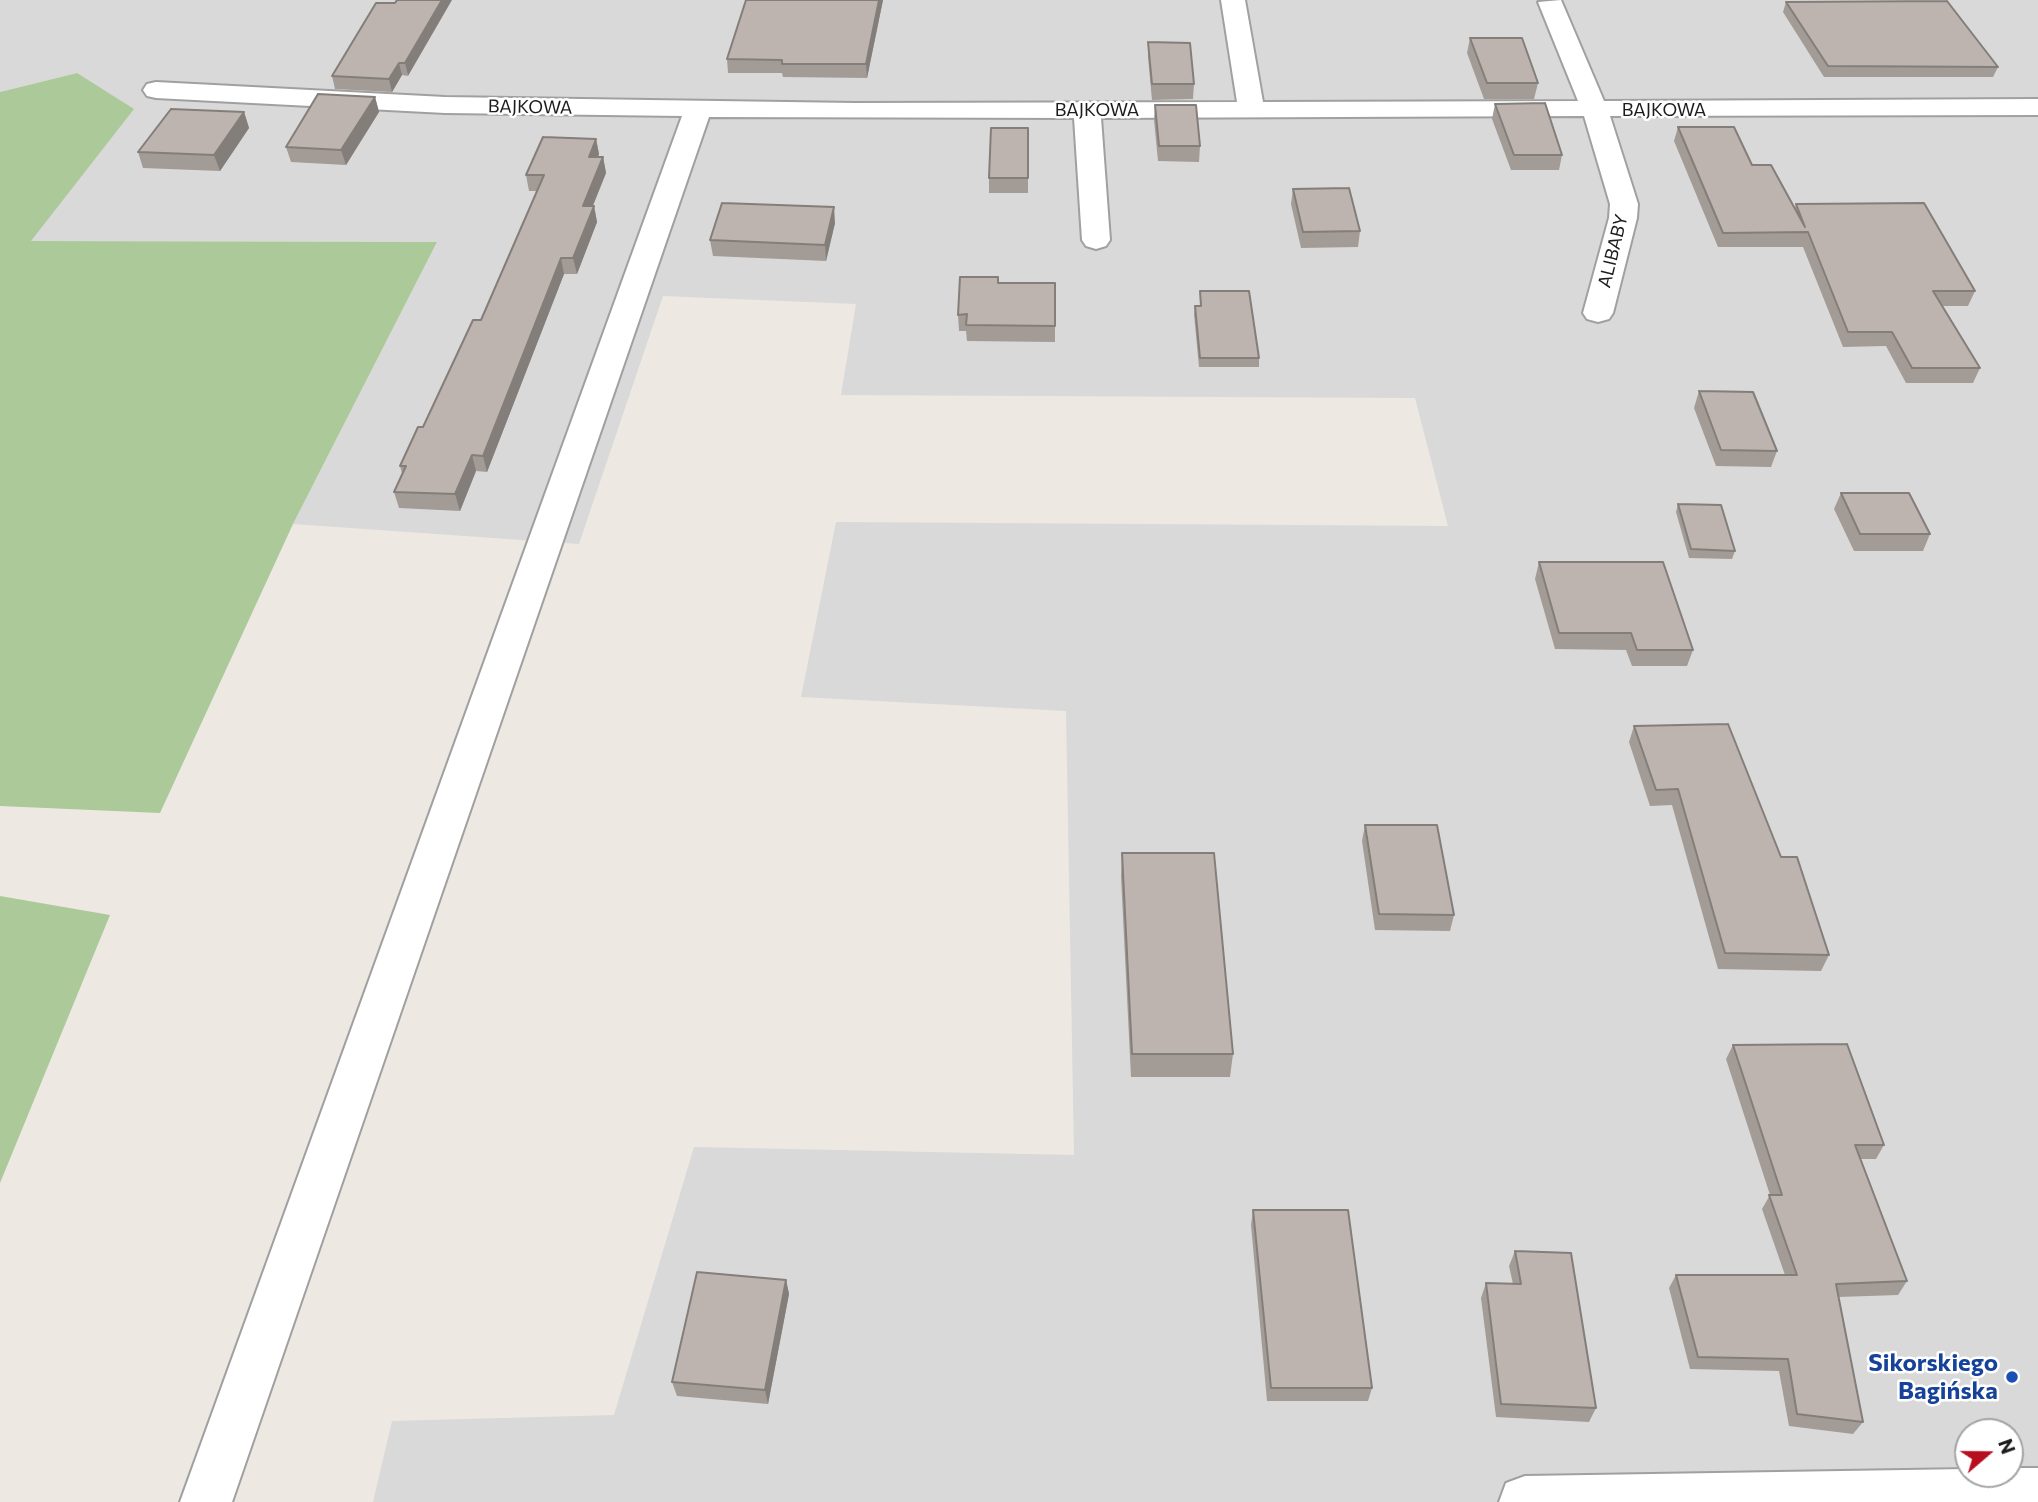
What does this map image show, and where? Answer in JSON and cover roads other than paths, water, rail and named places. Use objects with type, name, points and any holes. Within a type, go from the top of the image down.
[{"type":"street","points":[[1233,0],[1251,110]]},
{"type":"street","name":"ALIBABY","points":[[1550,2],[1595,110],[1624,204],[1623,218],[1598,313]]},
{"type":"street","name":"BAJKOWA","points":[[156,90],[445,105],[698,109],[1087,111],[2038,107]]},
{"type":"street","points":[[206,1502],[698,109]]},
{"type":"street","points":[[1087,111],[1096,240]]},
{"type":"street","points":[[1525,1502],[2038,1494]]},
{"type":"place","name":"Sikorskiego Bagińska","points":[[2012,1377]]}]
